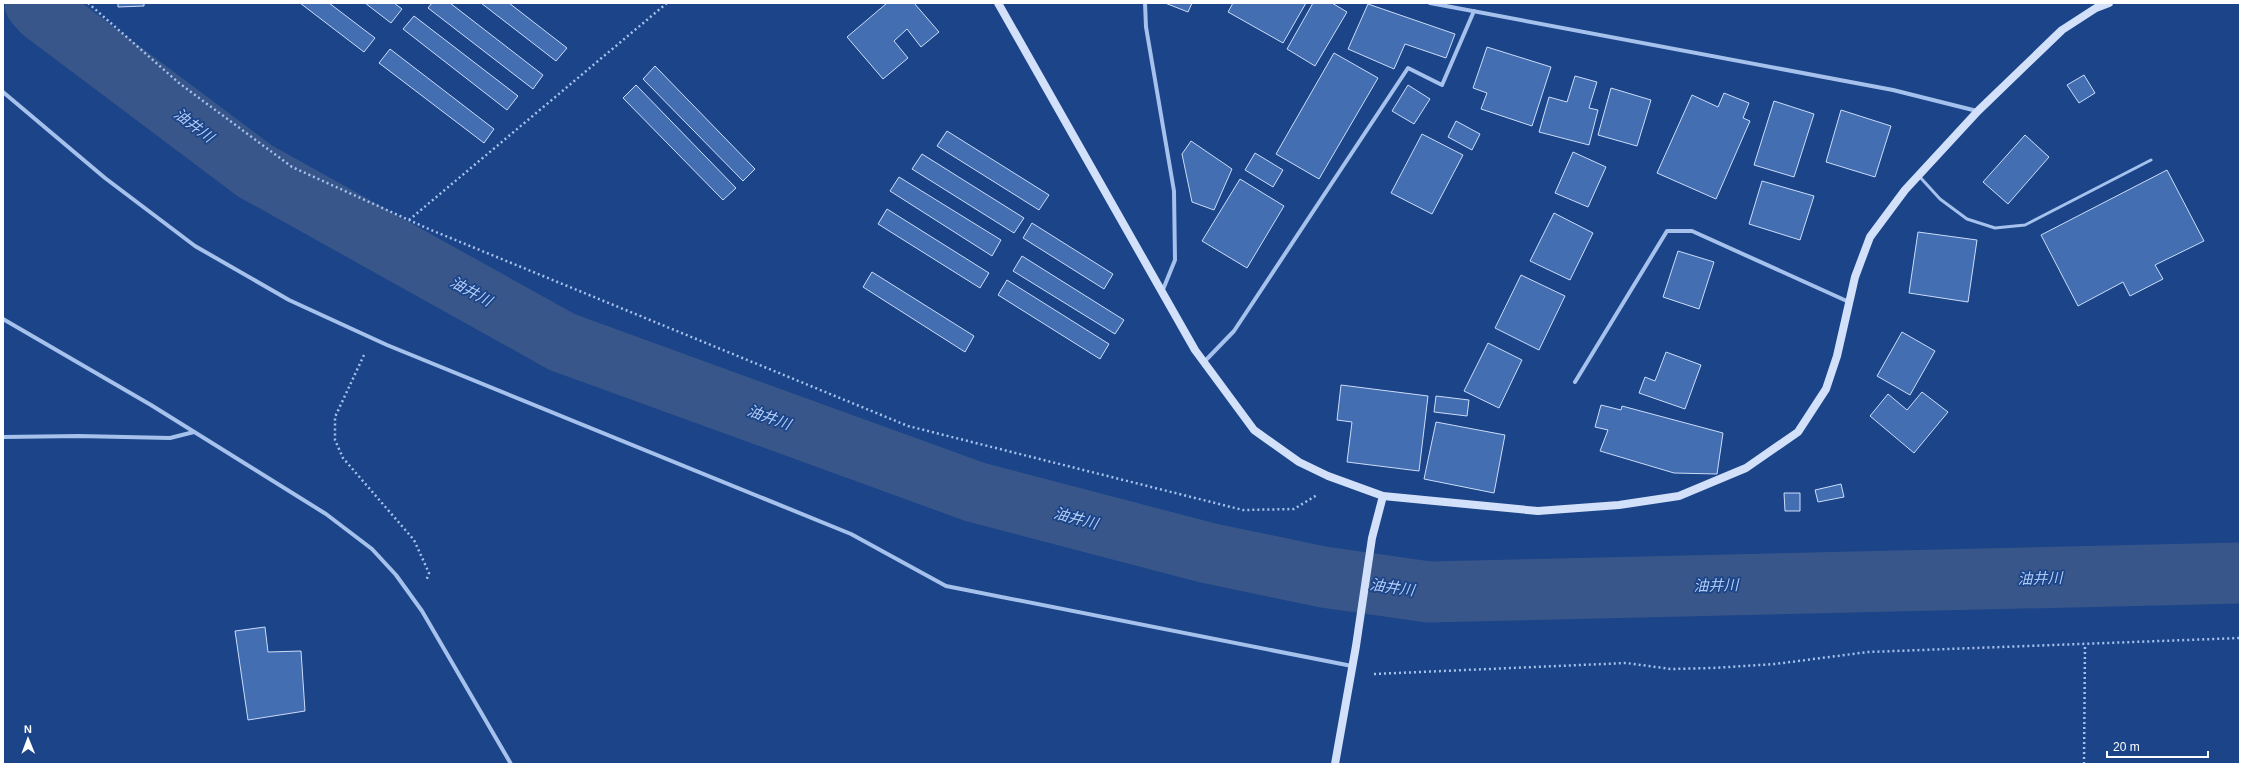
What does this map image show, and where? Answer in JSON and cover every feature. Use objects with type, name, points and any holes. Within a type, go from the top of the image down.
[{"type":"street","points":[[998,3],[1162,292],[1204,362],[1254,430],[1299,462],[1342,481],[1383,496],[1538,511],[1619,505],[1679,496],[1746,468],[1798,432],[1814,410],[1826,389],[1855,277],[1870,236],[1905,190],[1978,111],[2062,30],[2096,8],[2109,3]]},
{"type":"street","points":[[1144,3],[1146,27],[1174,192],[1175,260],[1162,292]]},
{"type":"street","points":[[1430,3],[1893,90],[1978,111]]},
{"type":"street","points":[[1204,362],[1234,331],[1408,68],[1442,85],[1474,11]]},
{"type":"street","points":[[3,92],[105,178],[195,246],[289,300],[372,338],[851,534],[946,586],[1353,666]]},
{"type":"street","points":[[1575,382],[1667,231],[1692,231],[1849,302]]},
{"type":"street","points":[[3,319],[194,432],[326,514],[372,549],[396,575],[417,604],[511,764]]},
{"type":"street","points":[[3,437],[79,436],[170,438],[194,432]]},
{"type":"street","points":[[1335,764],[1353,666],[1372,538],[1383,496]]},
{"type":"lane","points":[[1918,176],[1940,199],[1967,219],[1995,228],[2025,225],[2151,160]]},
{"type":"path","points":[[88,3],[179,83],[292,167],[408,220],[908,426],[1243,510],[1294,509],[1342,481]]},
{"type":"path","points":[[408,220],[667,3]]},
{"type":"path","points":[[372,338],[335,416],[335,440],[344,458],[414,540],[429,573],[417,604]]},
{"type":"path","points":[[1351,675],[1626,663],[1672,669],[1712,668],[1775,664],[1868,652],[2240,638]]},
{"type":"path","points":[[2084,764],[2085,644]]},
{"type":"building","points":[[118,3],[144,3],[144,6],[118,7]]},
{"type":"building","points":[[300,3],[329,3],[375,38],[364,52]]},
{"type":"building","points":[[365,3],[394,3],[402,9],[391,23]]},
{"type":"building","points":[[432,3],[450,3],[543,75],[533,89],[428,8]]},
{"type":"building","points":[[481,3],[509,3],[567,48],[556,61]]},
{"type":"building","points":[[887,3],[914,3],[939,32],[921,47],[907,29],[894,41],[908,58],[883,79],[847,37]]},
{"type":"building","points":[[1165,3],[1192,3],[1188,12]]},
{"type":"building","points":[[1233,3],[1306,3],[1283,43],[1228,12]]},
{"type":"building","points":[[1313,3],[1332,3],[1347,12],[1315,66],[1287,49]]},
{"type":"building","points":[[1368,4],[1455,34],[1446,58],[1405,44],[1394,69],[1348,49]]},
{"type":"building","points":[[414,16],[518,96],[507,110],[403,29]]},
{"type":"building","points":[[1487,47],[1551,67],[1532,126],[1481,109],[1487,93],[1473,88]]},
{"type":"building","points":[[390,49],[494,129],[484,143],[379,63]]},
{"type":"building","points":[[1334,53],[1378,78],[1319,179],[1276,154]]},
{"type":"building","points":[[655,66],[755,169],[743,181],[643,79]]},
{"type":"building","points":[[2084,75],[2095,93],[2079,103],[2067,85]]},
{"type":"building","points":[[1575,76],[1597,82],[1589,108],[1598,110],[1589,145],[1539,132],[1549,97],[1567,102]]},
{"type":"building","points":[[636,85],[736,188],[723,200],[623,98]]},
{"type":"building","points":[[1408,85],[1430,99],[1414,124],[1392,111]]},
{"type":"building","points":[[1611,88],[1651,100],[1637,146],[1598,135]]},
{"type":"building","points":[[1724,93],[1749,103],[1743,118],[1750,121],[1716,199],[1657,173],[1692,95],[1718,107]]},
{"type":"building","points":[[1774,101],[1814,114],[1794,177],[1754,165]]},
{"type":"building","points":[[1841,110],[1891,126],[1875,177],[1826,162]]},
{"type":"building","points":[[1456,121],[1480,134],[1472,150],[1448,137]]},
{"type":"building","points":[[947,131],[1049,195],[1039,210],[937,146]]},
{"type":"building","points":[[1422,134],[1463,155],[1432,214],[1391,193]]},
{"type":"building","points":[[2025,135],[2049,157],[2008,204],[1983,182]]},
{"type":"building","points":[[1191,141],[1232,169],[1214,210],[1192,202],[1182,154]]},
{"type":"building","points":[[1573,152],[1606,167],[1588,207],[1555,193]]},
{"type":"building","points":[[1255,153],[1283,170],[1273,187],[1245,170]]},
{"type":"building","points":[[922,154],[1024,218],[1014,233],[912,169]]},
{"type":"building","points":[[2167,170],[2204,241],[2155,265],[2163,279],[2130,296],[2123,282],[2078,306],[2041,235]]},
{"type":"building","points":[[899,177],[1001,240],[992,256],[890,191]]},
{"type":"building","points":[[1240,179],[1284,206],[1247,268],[1202,241]]},
{"type":"building","points":[[1762,181],[1814,196],[1800,240],[1749,224]]},
{"type":"building","points":[[887,209],[989,273],[980,288],[878,224]]},
{"type":"building","points":[[1554,213],[1593,233],[1570,280],[1530,261]]},
{"type":"building","points":[[1032,223],[1113,274],[1104,289],[1023,238]]},
{"type":"building","points":[[1918,232],[1977,240],[1968,302],[1909,293]]},
{"type":"building","points":[[1678,251],[1714,262],[1699,309],[1663,297]]},
{"type":"building","points":[[1022,256],[1124,320],[1115,334],[1013,271]]},
{"type":"building","points":[[872,272],[974,336],[965,352],[863,287]]},
{"type":"building","points":[[1521,275],[1565,296],[1539,350],[1495,328]]},
{"type":"building","points":[[1007,280],[1109,344],[1100,359],[998,295]]},
{"type":"building","points":[[1902,332],[1935,351],[1910,395],[1877,376]]},
{"type":"building","points":[[1488,343],[1522,360],[1499,408],[1464,391]]},
{"type":"building","points":[[1666,352],[1701,365],[1685,409],[1639,393],[1645,377],[1655,381]]},
{"type":"building","points":[[1341,385],[1428,396],[1419,471],[1347,462],[1352,422],[1337,420]]},
{"type":"building","points":[[1922,392],[1948,412],[1914,453],[1870,416],[1888,394],[1907,410]]},
{"type":"building","points":[[1436,396],[1469,400],[1467,416],[1434,412]]},
{"type":"building","points":[[1601,405],[1621,410],[1622,406],[1723,433],[1717,474],[1674,473],[1600,451],[1608,430],[1595,427]]},
{"type":"building","points":[[1436,422],[1505,435],[1494,493],[1424,479]]},
{"type":"building","points":[[1841,484],[1844,497],[1818,502],[1815,490]]},
{"type":"building","points":[[1784,493],[1800,493],[1800,511],[1785,511]]},
{"type":"building","points":[[265,627],[268,652],[301,651],[305,711],[248,720],[235,631]]},
{"type":"waterway","name":"油井川","points":[[35,3],[42,11],[255,171],[562,342],[975,492],[1208,553],[1323,577],[1429,592],[2240,573]]}]
